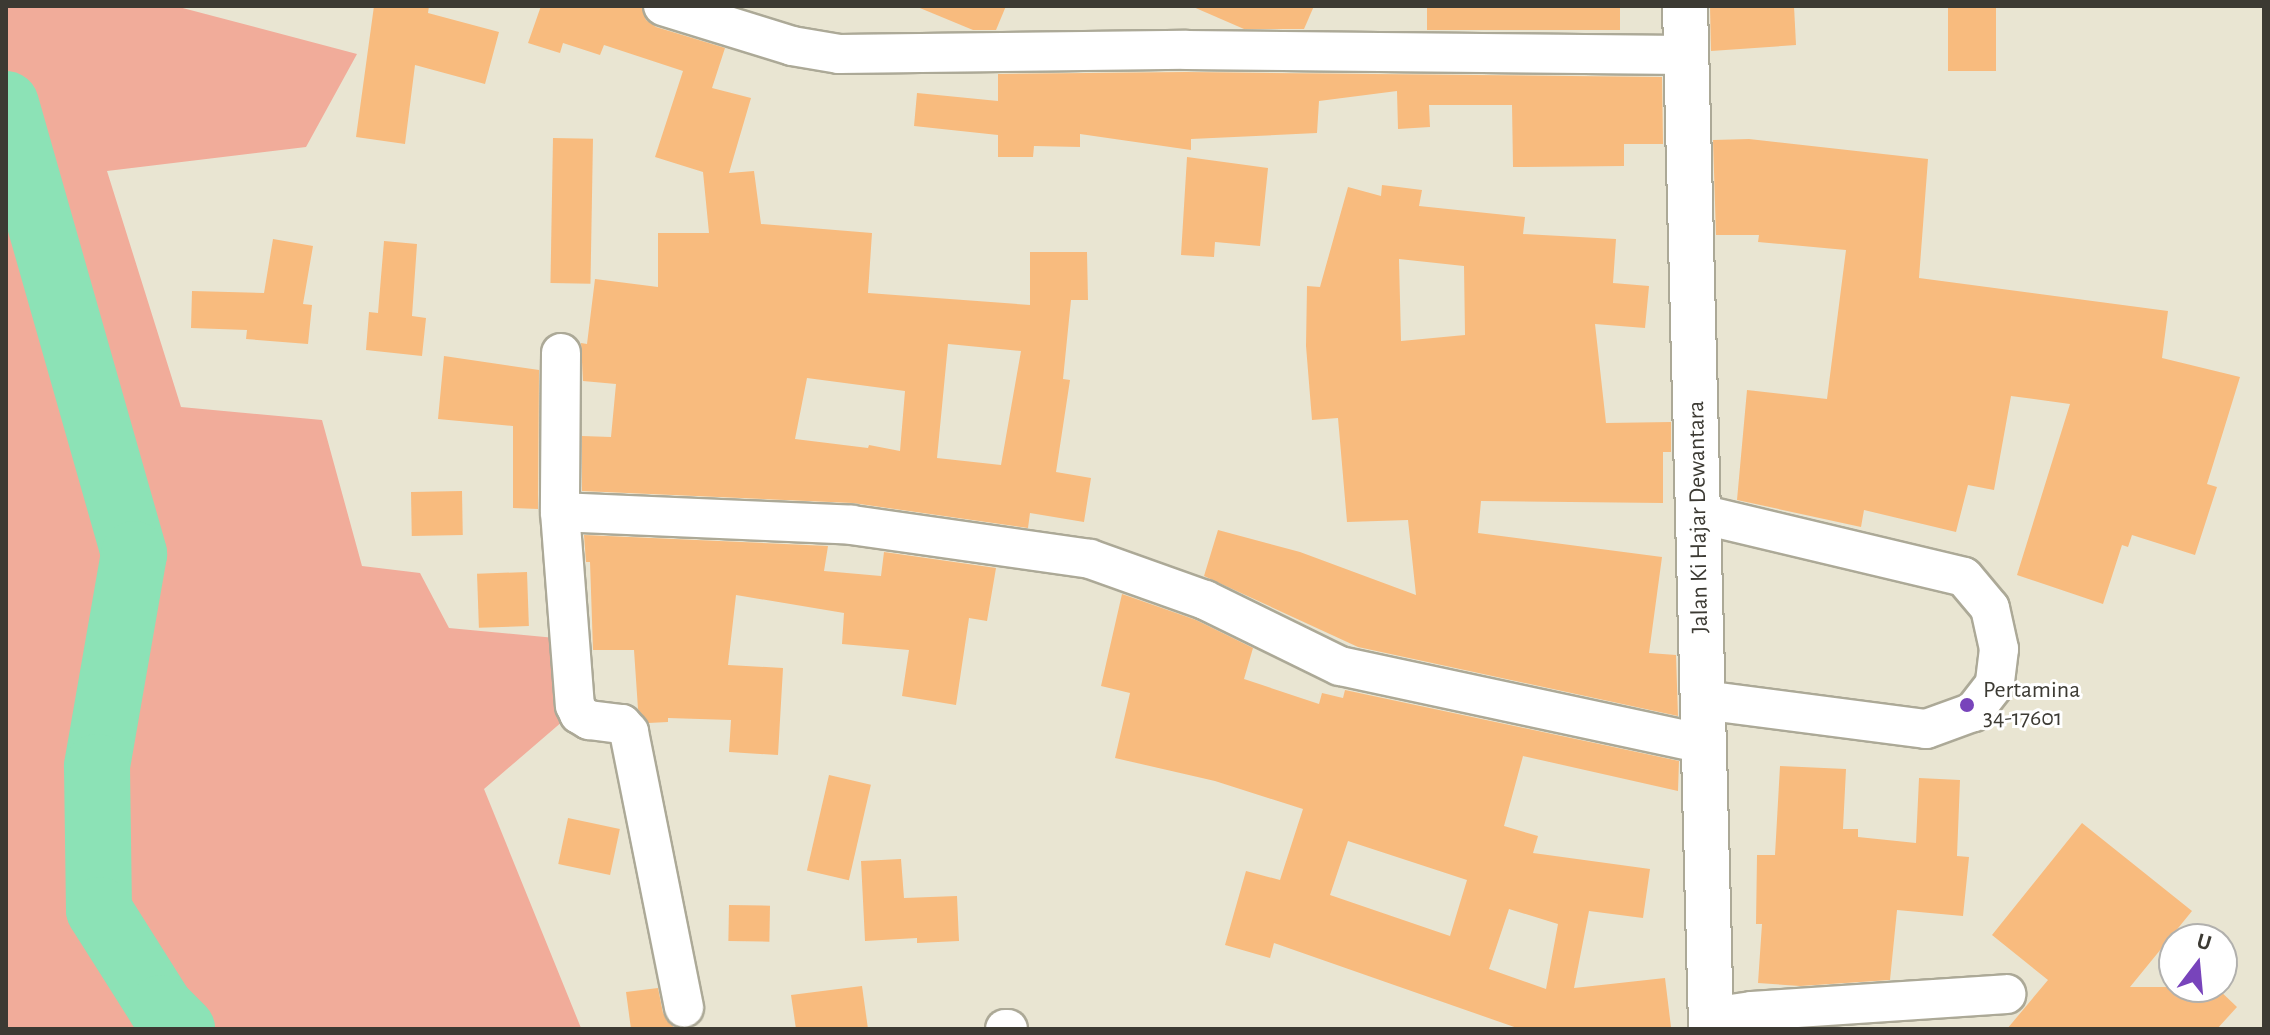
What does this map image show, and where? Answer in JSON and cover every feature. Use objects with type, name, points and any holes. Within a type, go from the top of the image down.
[{"type":"main road","name":"Jalan Ki Hajar Dewantara","points":[[1685,6],[1711,1023]]},
{"type":"street","points":[[663,6],[792,46],[839,54],[1202,50],[1686,55]]},
{"type":"street","points":[[561,353],[560,512],[575,705],[579,714],[589,720],[622,724],[629,732],[684,1008]]},
{"type":"street","points":[[560,512],[852,525],[1090,559],[1205,600],[1340,666],[1705,744]]},
{"type":"street","points":[[1700,514],[1964,577],[1990,608],[1999,649],[1995,684],[1973,712],[1926,729],[1704,700]]},
{"type":"street","points":[[1711,1023],[1752,1011],[2006,994]]},
{"type":"shaded area","points":[[6,6],[175,6],[357,54],[306,147],[107,171],[181,407],[322,420],[362,566],[420,573],[449,628],[587,641],[592,696],[484,789],[581,1028],[6,1029]]},
{"type":"building","points":[[374,6],[429,6],[428,13],[499,32],[485,84],[415,65],[405,144],[356,137]]},
{"type":"building","points":[[541,6],[642,6],[646,20],[656,27],[725,48],[712,88],[751,98],[729,173],[754,171],[761,224],[872,233],[868,293],[1030,305],[1030,252],[1087,252],[1088,300],[1071,300],[1063,379],[1070,380],[1056,472],[1091,478],[1084,522],[1030,513],[1028,528],[853,503],[582,491],[582,436],[611,437],[616,384],[583,381],[581,343],[587,344],[595,279],[658,287],[658,233],[709,233],[703,172],[655,157],[683,71],[604,45],[600,55],[563,43],[560,53],[528,43]],"holes":[[[948,344],[1021,351],[1001,465],[937,458]],[[807,378],[905,391],[900,451],[869,445],[868,448],[795,439]]]},
{"type":"building","points":[[915,6],[1006,6],[996,30],[973,30]]},
{"type":"building","points":[[1191,6],[1314,6],[1304,29],[1244,29]]},
{"type":"building","points":[[1427,6],[1620,6],[1620,30],[1427,30]]},
{"type":"building","points":[[1710,6],[1794,6],[1796,45],[1711,51]]},
{"type":"building","points":[[1948,6],[1996,6],[1996,71],[1948,71]]},
{"type":"building","points":[[1186,72],[1662,77],[1663,144],[1624,144],[1624,166],[1513,167],[1512,105],[1429,105],[1430,127],[1398,129],[1397,91],[1319,101],[1317,133],[1191,139],[1191,150],[1080,134],[1080,147],[1034,146],[1033,157],[998,157],[998,135],[914,126],[917,93],[998,101],[998,74]]},
{"type":"building","points":[[553,138],[593,139],[590,284],[550,283]]},
{"type":"building","points":[[1749,139],[1928,159],[1919,278],[2168,311],[2162,358],[2240,377],[2207,484],[2217,487],[2195,555],[2132,535],[2128,547],[2122,545],[2103,604],[2017,575],[2070,404],[2011,396],[1994,490],[1968,485],[1956,532],[1864,510],[1861,527],[1737,500],[1747,390],[1827,399],[1846,250],[1758,242],[1759,235],[1716,235],[1713,140]]},
{"type":"building","points":[[1187,157],[1268,168],[1260,246],[1215,242],[1214,257],[1181,255]]},
{"type":"building","points":[[1382,185],[1422,190],[1419,206],[1525,217],[1523,234],[1616,239],[1613,283],[1649,286],[1645,328],[1595,324],[1606,423],[1671,422],[1671,452],[1663,452],[1663,503],[1481,501],[1478,533],[1662,557],[1649,653],[1676,655],[1678,716],[1358,647],[1204,576],[1218,530],[1300,552],[1416,595],[1408,520],[1347,522],[1338,418],[1312,420],[1306,346],[1307,286],[1320,287],[1348,187],[1381,196]],"holes":[[[1399,259],[1464,266],[1465,335],[1401,341]]]},
{"type":"building","points":[[273,239],[313,246],[303,304],[312,305],[308,344],[246,339],[247,330],[191,328],[192,291],[264,293]]},
{"type":"building","points":[[384,241],[417,244],[412,316],[426,318],[422,356],[366,350],[369,312],[378,313]]},
{"type":"building","points":[[444,356],[539,370],[538,509],[513,508],[513,426],[438,419]]},
{"type":"building","points":[[462,491],[463,535],[412,536],[411,492]]},
{"type":"building","points":[[584,535],[828,546],[824,571],[881,576],[884,552],[996,568],[987,621],[969,618],[956,705],[902,696],[909,650],[842,644],[844,613],[736,595],[728,665],[783,668],[778,755],[729,752],[731,720],[668,718],[668,722],[648,723],[638,709],[634,650],[593,650],[590,562],[586,562]]},
{"type":"building","points":[[527,572],[529,626],[479,628],[477,574]]},
{"type":"building","points":[[1122,594],[1196,620],[1253,648],[1244,679],[1319,704],[1322,693],[1343,698],[1345,690],[1679,761],[1678,791],[1523,756],[1504,826],[1538,836],[1533,853],[1650,869],[1643,918],[1589,911],[1574,988],[1665,978],[1671,1027],[1520,1029],[1274,943],[1270,958],[1225,945],[1246,871],[1280,880],[1303,809],[1215,781],[1115,758],[1130,693],[1101,686]],"holes":[[[1348,841],[1467,880],[1450,936],[1330,895]],[[1509,909],[1558,924],[1546,989],[1489,969]]]},
{"type":"building","points":[[1780,766],[1846,769],[1843,829],[1858,829],[1858,837],[1916,843],[1919,778],[1960,780],[1957,856],[1969,857],[1963,916],[1897,910],[1890,980],[1800,986],[1758,983],[1762,924],[1756,924],[1757,855],[1775,855]]},
{"type":"building","points":[[829,775],[871,785],[849,880],[807,870]]},
{"type":"building","points":[[568,818],[620,829],[610,875],[558,864]]},
{"type":"building","points":[[2082,823],[2192,911],[2182,923],[2158,923],[2158,953],[2130,987],[2158,987],[2158,1003],[2233,1003],[2237,1007],[2217,1029],[2007,1029],[2048,980],[1992,935]]},
{"type":"building","points":[[901,859],[904,898],[957,896],[959,941],[917,943],[917,938],[865,941],[861,861]]},
{"type":"building","points":[[729,905],[770,906],[769,942],[728,941]]},
{"type":"building","points":[[862,986],[868,1029],[796,1029],[791,995]]},
{"type":"building","points":[[658,988],[663,1013],[675,1029],[631,1029],[626,992]]},
{"type":"waterway","points":[[6,104],[134,554],[97,767],[99,910],[161,1008],[182,1029]]},
{"type":"place","name":"Pertamina 34-17601","points":[[1967,705]]}]
